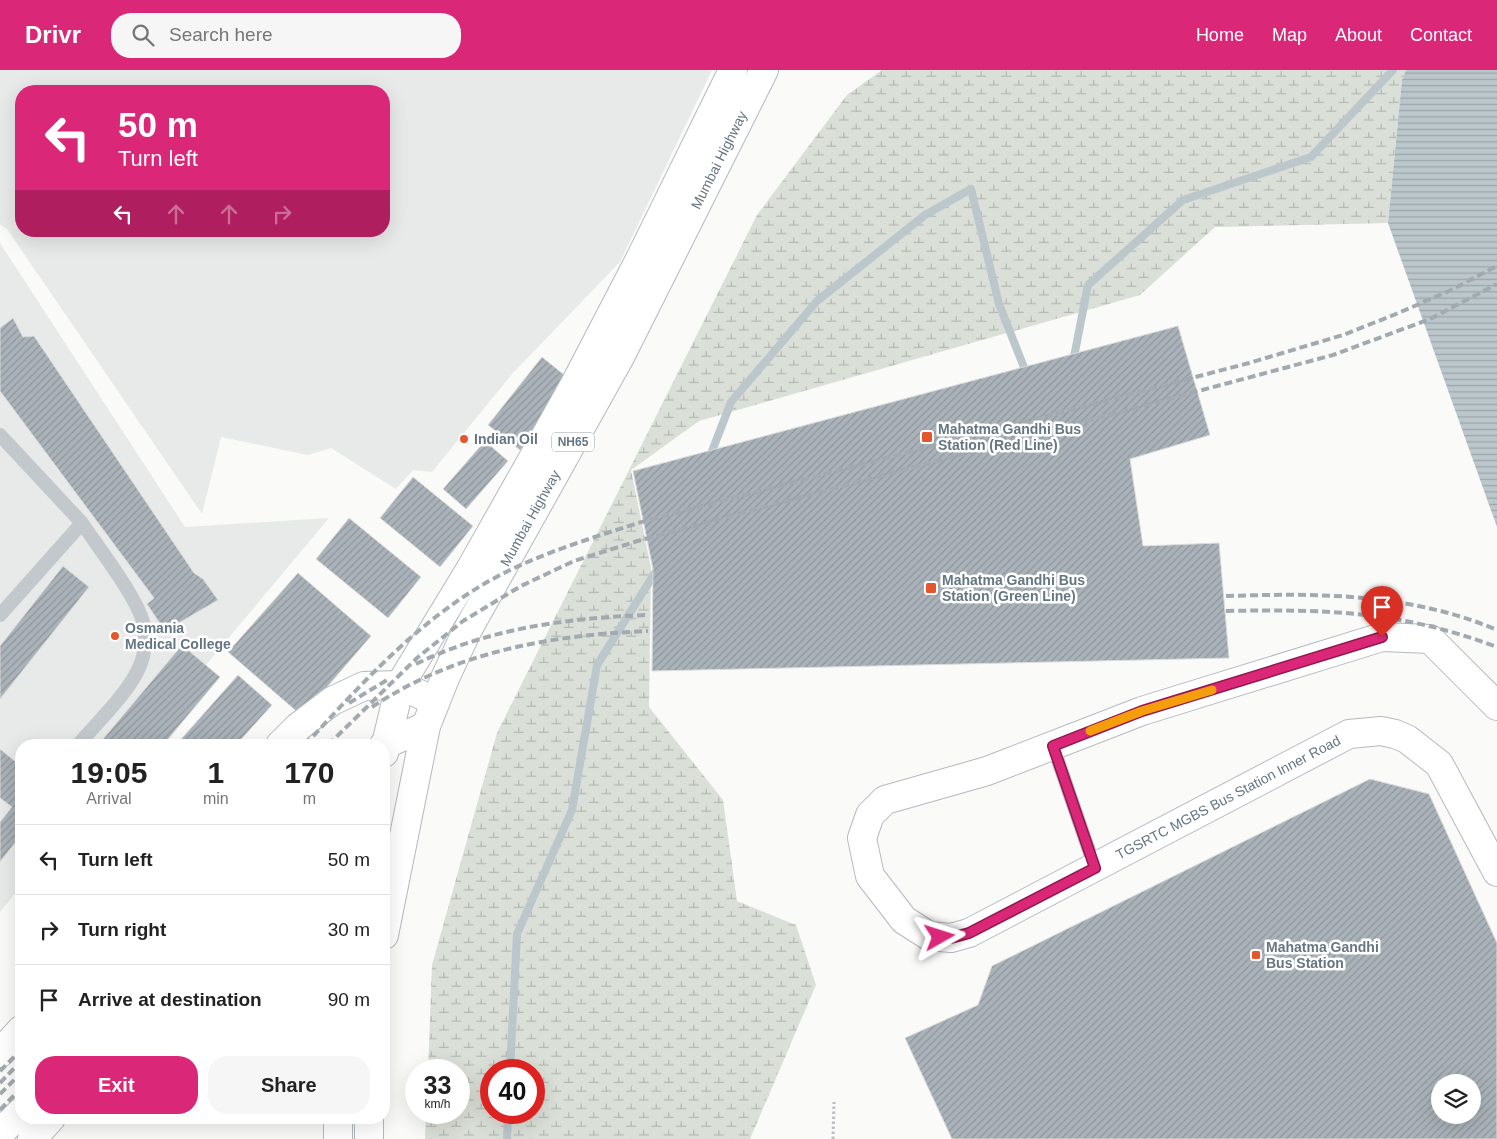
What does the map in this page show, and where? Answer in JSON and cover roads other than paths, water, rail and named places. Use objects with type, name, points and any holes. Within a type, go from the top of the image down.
[{"type":"main road","name":"Mumbai Highway","points":[[386,739],[400,685],[471,568],[576,382],[640,259],[733,70]]},
{"type":"main road","name":"Mumbai Highway","points":[[390,906],[430,714],[467,631],[620,358],[764,70]]},
{"type":"main road","name":"TGSRTC MGBS Bus Station Inner Road","points":[[1497,706],[1430,639],[1382,637],[1142,711],[987,771],[885,800],[870,815],[862,838],[870,876],[904,920],[929,936],[951,938],[969,933],[1349,734],[1381,731],[1407,739],[1439,764],[1497,872]]},
{"type":"main road","points":[[286,739],[298,727],[332,701],[348,692],[364,686],[400,685],[430,714],[390,744]]},
{"type":"main road","points":[[0,1053],[15,1037]]},
{"type":"main road","points":[[0,1133],[15,1118]]},
{"type":"main road","points":[[32,1139],[46,1124]]},
{"type":"main road","points":[[338,1124],[338,1139]]},
{"type":"main road","points":[[369,1124],[369,1139]]},
{"type":"lane","points":[[0,435],[82,523],[135,604],[144,626],[145,651],[139,668],[129,684],[83,739]]},
{"type":"lane","points":[[0,615],[82,523]]},
{"type":"lane","points":[[1053,746],[1095,868]]},
{"type":"waterway","points":[[1069,361],[1074,357],[1088,285],[1183,200],[1311,157],[1393,70]]},
{"type":"waterway","points":[[709,459],[731,402],[817,301],[925,215],[971,189],[999,304],[1027,375]]},
{"type":"waterway","points":[[511,1059],[517,934],[572,810],[597,665],[658,568]]},
{"type":"waterway","points":[[507,1139],[508,1124]]},
{"type":"railway","points":[[311,739],[396,650],[421,629],[473,590],[535,559],[638,523],[1249,363],[1343,335],[1449,291],[1497,266]]},
{"type":"railway","points":[[334,739],[417,658],[463,621],[521,586],[574,561],[641,540],[1333,355],[1430,319],[1497,284]]},
{"type":"railway","points":[[1226,596],[1329,596],[1397,602],[1464,618],[1497,630]]},
{"type":"railway","points":[[1226,611],[1331,612],[1396,619],[1462,635],[1497,647]]},
{"type":"railway","points":[[416,664],[444,652],[500,633],[559,622],[648,615]]},
{"type":"railway","points":[[372,707],[436,672],[504,650],[539,642],[575,637],[648,631]]},
{"type":"railway","points":[[349,703],[387,680]]},
{"type":"railway","points":[[0,1071],[15,1056]]},
{"type":"railway","points":[[0,1083],[15,1067]]},
{"type":"railway","points":[[0,1094],[15,1079]]},
{"type":"railway","points":[[0,1110],[15,1094]]},
{"type":"place","name":"Mahatma Gandhi Bus Station (Red Line)","points":[[927,437]]},
{"type":"place","name":"Indian Oil","points":[[464,439]]},
{"type":"place","name":"Mahatma Gandhi Bus Station (Green Line)","points":[[931,588]]},
{"type":"place","name":"Osmania Medical College","points":[[115,636]]},
{"type":"place","name":"Mahatma Gandhi Bus Station","points":[[1256,955]]}]
